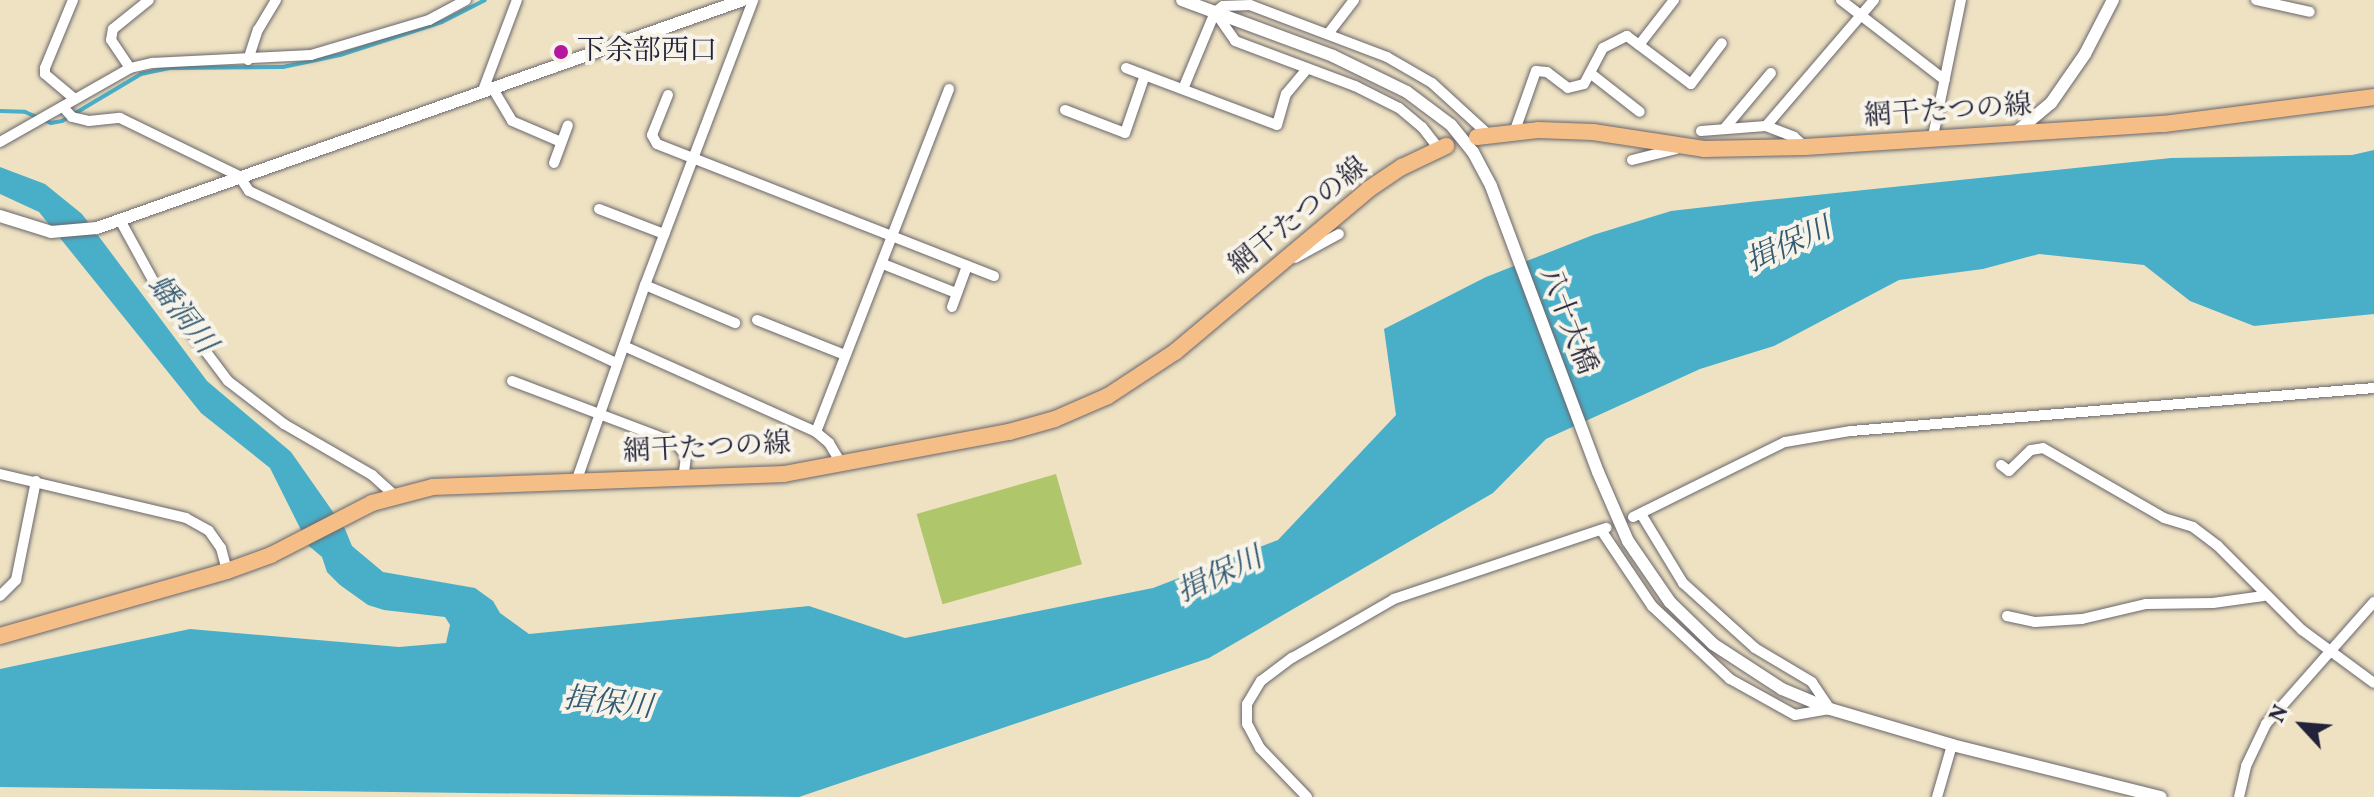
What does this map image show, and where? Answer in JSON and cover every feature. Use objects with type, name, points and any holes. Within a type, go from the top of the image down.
[{"type":"main road","name":"網干たつの線","points":[[1483,136],[1593,132],[1722,150],[1805,147],[2164,124],[2374,97]]},
{"type":"main road","name":"網干たつの線","points":[[0,636],[227,571],[271,555],[372,503],[395,496],[460,483],[683,480],[784,474],[840,461],[1009,432],[1083,409],[1175,352],[1369,189],[1442,148]]},
{"type":"street","points":[[73,0],[45,74],[75,99]]},
{"type":"street","points":[[130,68],[111,40],[113,29],[149,0]]},
{"type":"street","points":[[248,60],[258,30],[276,0]]},
{"type":"street","points":[[0,142],[130,68],[152,63],[248,60],[325,51],[429,20],[466,0]]},
{"type":"street","points":[[488,91],[517,0]]},
{"type":"street","points":[[0,216],[63,233],[97,228],[743,0]]},
{"type":"street","points":[[576,482],[645,285],[753,0]]},
{"type":"street","name":"八十大橋","points":[[1182,0],[1333,56],[1407,92],[1451,125],[1473,152],[1491,186],[1598,472],[1628,541],[1670,602],[1713,644],[1782,689],[1830,709],[1952,745],[2161,797]]},
{"type":"street","points":[[1328,34],[1354,0]]},
{"type":"street","points":[[1639,45],[1674,0]]},
{"type":"street","points":[[1841,0],[1862,17],[1870,19],[1945,80]]},
{"type":"street","points":[[1766,126],[1874,0]]},
{"type":"street","points":[[1932,141],[1961,0]]},
{"type":"street","points":[[2012,135],[2051,103],[2085,54],[2113,0]]},
{"type":"street","points":[[2256,0],[2310,12]]},
{"type":"street","points":[[1183,89],[1215,12],[1223,6],[1250,5],[1387,57],[1432,83],[1483,136]]},
{"type":"street","points":[[1215,12],[1235,41],[1399,108],[1442,148]]},
{"type":"street","points":[[1514,133],[1536,71],[1547,72],[1568,88],[1584,84],[1603,48],[1627,36],[1691,84],[1722,43]]},
{"type":"street","points":[[1126,68],[1277,125],[1286,94],[1307,69]]},
{"type":"street","points":[[1590,73],[1640,112]]},
{"type":"street","points":[[1724,129],[1771,73]]},
{"type":"street","points":[[1065,110],[1125,133],[1145,75]]},
{"type":"street","points":[[816,432],[895,236],[949,89]]},
{"type":"street","points":[[488,91],[512,121],[561,142]]},
{"type":"street","points":[[668,95],[653,139],[692,158],[994,276]]},
{"type":"street","points":[[63,107],[72,117],[89,121],[120,118],[239,176],[249,191],[617,363]]},
{"type":"street","points":[[554,163],[568,125]]},
{"type":"street","points":[[1701,131],[1766,126],[1794,137],[1805,147]]},
{"type":"street","points":[[1632,160],[1686,146]]},
{"type":"street","points":[[599,209],[664,234]]},
{"type":"street","points":[[120,220],[155,284],[228,381],[284,424],[372,475],[395,496]]},
{"type":"street","points":[[1268,273],[1339,234]]},
{"type":"street","points":[[883,264],[956,293]]},
{"type":"street","points":[[952,307],[967,266]]},
{"type":"street","points":[[645,285],[735,323]]},
{"type":"street","points":[[757,320],[845,355]]},
{"type":"street","points":[[624,346],[816,432],[829,443],[840,461]]},
{"type":"street","points":[[512,381],[676,443],[686,456],[683,480]]},
{"type":"street","points":[[1307,797],[1260,748],[1247,724],[1247,704],[1261,681],[1292,658],[1394,599],[1604,529],[1652,606],[1730,679],[1795,715],[1830,709],[1812,682],[1755,648],[1683,583],[1637,516],[1785,442],[1851,431],[2374,388]]},
{"type":"street","points":[[2001,465],[2009,471],[2031,450],[2043,448],[2164,518],[2193,527],[2218,546],[2264,596],[2331,653],[2374,683]]},
{"type":"street","points":[[0,474],[186,518],[209,531],[221,548],[227,571]]},
{"type":"street","points":[[0,596],[16,580],[36,481]]},
{"type":"street","points":[[2007,616],[2035,622],[2082,619],[2146,604],[2213,603],[2264,596]]},
{"type":"street","points":[[2239,797],[2246,766],[2266,724],[2374,602]]},
{"type":"street","points":[[1937,797],[1952,745]]},
{"type":"green space","points":[[1056,474],[1082,564],[943,604],[917,514]]},
{"type":"water","name":"揖保川","points":[[2374,150],[2374,314],[2254,326],[2190,301],[2144,265],[2039,254],[1983,269],[1899,280],[1774,346],[1700,369],[1546,439],[1493,493],[1209,658],[799,797],[0,787],[0,669],[190,629],[399,647],[446,643],[450,625],[445,617],[384,610],[368,605],[327,572],[322,557],[309,546],[270,468],[201,413],[39,212],[0,194],[0,167],[45,184],[82,214],[207,381],[291,452],[345,529],[352,546],[383,572],[475,588],[493,601],[500,613],[529,634],[809,606],[905,638],[1153,588],[1278,540],[1396,415],[1384,329],[1486,277],[1593,235],[1671,211],[1758,201],[2171,158],[2352,155]]},
{"type":"waterway","points":[[0,111],[25,112],[51,123],[62,121],[141,74],[169,68],[283,67],[340,55],[442,22],[485,0]]},
{"type":"place","name":"下余部西口","points":[[561,52]]},
{"type":"water label","name":"蟠洞川","points":[[181,315]]}]
